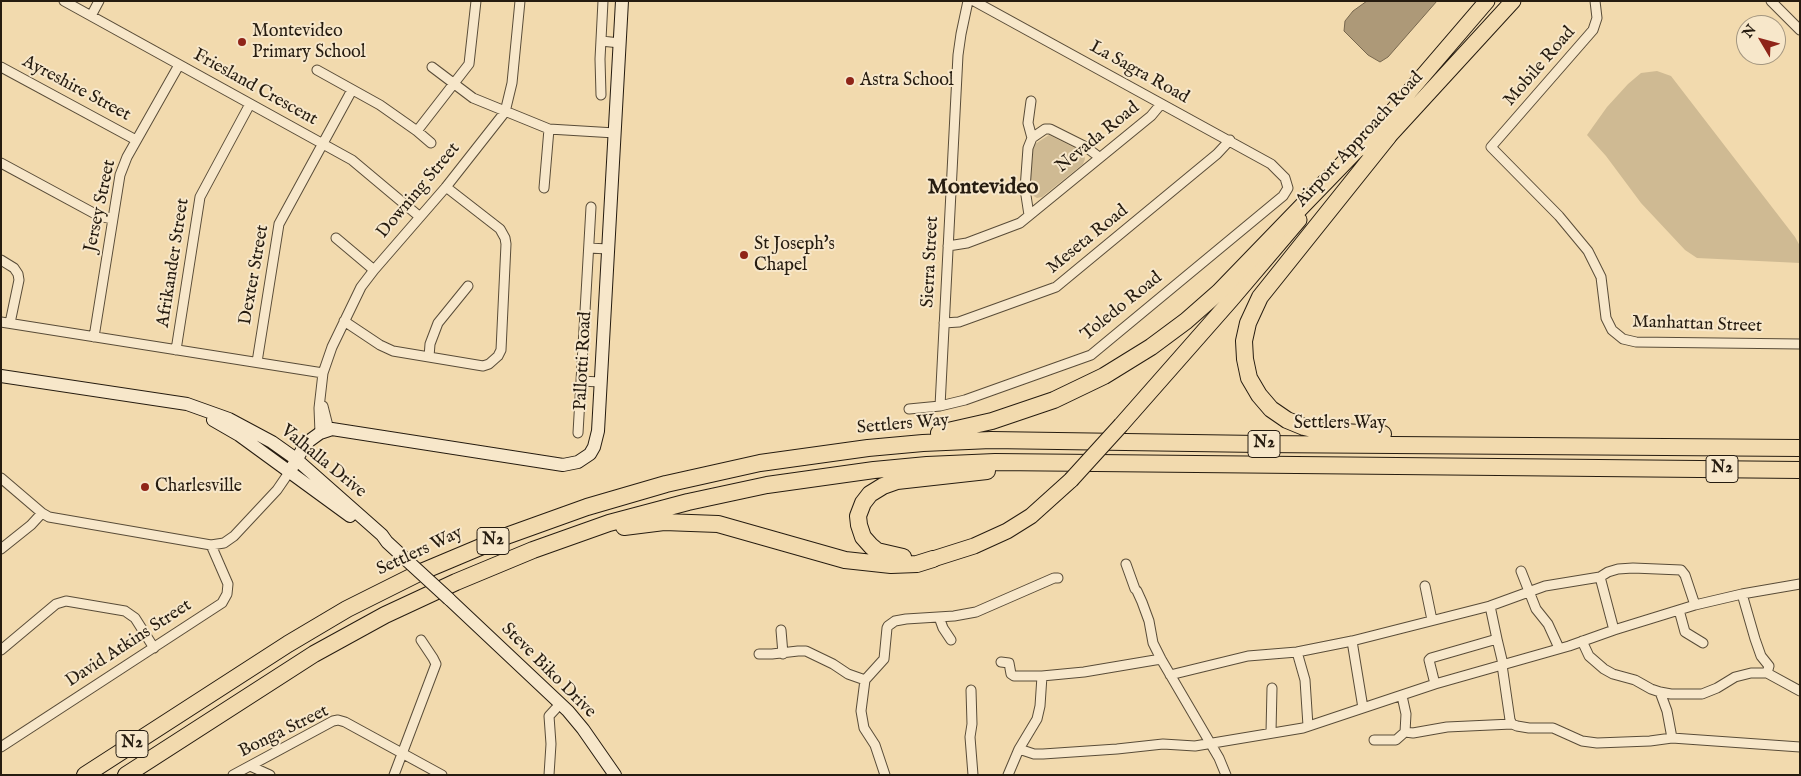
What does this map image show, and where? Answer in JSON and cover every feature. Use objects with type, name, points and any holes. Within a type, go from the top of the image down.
[{"type":"highway","points":[[841,451],[955,430],[1003,418],[1065,395],[1123,365],[1169,334],[1212,299],[1368,138]]},
{"type":"highway","points":[[1388,138],[1255,306],[1248,323],[1244,341],[1245,359],[1250,378],[1259,395],[1271,409],[1287,420],[1304,428],[1320,431],[1501,440],[1687,446]]},
{"type":"highway","name":"Settlers Way","points":[[85,775],[300,636],[384,590],[465,553],[548,520],[653,488],[746,466],[841,451],[930,442],[1005,440],[1800,448]]},
{"type":"highway","name":"N2","points":[[126,775],[314,654],[391,612],[456,582],[508,559],[597,528],[674,505],[754,487],[827,475],[900,467],[974,463],[1800,470]]},
{"type":"highway","points":[[933,559],[915,559],[890,555],[877,551],[868,544],[861,533],[858,520],[863,503],[870,494],[883,486],[904,480],[1069,463]]},
{"type":"highway","points":[[456,582],[477,577],[533,555],[611,529],[664,522],[718,524],[856,562],[891,565],[916,564],[933,559]]},
{"type":"main road","name":"Pallotti Road","points":[[324,431],[340,430],[549,463],[570,464],[585,459],[594,447],[598,431],[622,1]]},
{"type":"main road","name":"Airport Approach Road","points":[[933,559],[986,542],[1018,525],[1047,503],[1071,480],[1232,300],[1368,138],[1487,1]]},
{"type":"main road","name":"Airport Approach Road","points":[[1232,300],[1283,252],[1513,1]]},
{"type":"main road","name":"Valhalla Drive","points":[[2,378],[187,404],[229,419],[272,442],[296,460],[382,535],[387,542]]},
{"type":"main road","name":"Valhalla Drive","points":[[171,403],[224,426],[290,471],[387,542],[449,599]]},
{"type":"main road","points":[[290,471],[308,442],[324,431]]},
{"type":"main road","name":"Steve Biko Drive","points":[[449,599],[560,704],[583,730],[615,775]]},
{"type":"street","name":"Friesland Crescent","points":[[64,1],[352,160],[420,216]]},
{"type":"street","points":[[91,16],[99,1]]},
{"type":"street","points":[[417,131],[469,64],[476,1]]},
{"type":"street","name":"Downing Street","points":[[324,431],[321,396],[323,373],[344,321],[361,287],[446,187],[505,112],[512,82],[520,1]]},
{"type":"street","points":[[601,95],[603,1]]},
{"type":"street","name":"Sierra Street","points":[[940,406],[958,55],[960,34],[968,1]]},
{"type":"street","name":"La Sagra Road","points":[[974,1],[1230,140],[1271,164],[1286,178]]},
{"type":"street","name":"Mobile Road","points":[[1491,147],[1593,30],[1597,18],[1595,1]]},
{"type":"street","points":[[1771,1],[1800,30]]},
{"type":"street","points":[[601,41],[620,43]]},
{"type":"street","name":"Jersey Street","points":[[94,337],[120,174],[136,140],[179,64]]},
{"type":"street","name":"Ayreshire Street","points":[[1,67],[136,140]]},
{"type":"street","points":[[432,67],[468,96],[549,129],[614,133]]},
{"type":"street","points":[[317,70],[380,105],[431,143]]},
{"type":"street","name":"Dexter Street","points":[[257,362],[278,229],[282,218],[352,90]]},
{"type":"street","points":[[1031,100],[1028,123],[1032,138]]},
{"type":"street","name":"Afrikander Street","points":[[176,350],[200,197],[250,104]]},
{"type":"street","name":"Nevada Road","points":[[948,246],[966,243],[1013,227],[1151,116],[1161,104]]},
{"type":"street","points":[[544,188],[549,129]]},
{"type":"street","points":[[1029,215],[1025,189],[1028,148],[1032,138],[1045,129],[1050,129],[1086,147],[1099,157]]},
{"type":"street","name":"Meseta Road","points":[[944,323],[959,322],[1056,287],[1217,154],[1230,140]]},
{"type":"street","name":"Manhattan Street","points":[[1491,147],[1559,216],[1588,251],[1601,277],[1606,318],[1612,330],[1623,338],[1636,342],[1800,344]]},
{"type":"street","points":[[1,163],[99,216],[112,219]]},
{"type":"street","name":"Toledo Road","points":[[909,409],[940,406],[965,400],[1091,355],[1283,196],[1288,188],[1286,178]]},
{"type":"street","points":[[344,321],[385,348],[483,366],[494,361],[501,350],[505,238],[500,229],[446,187]]},
{"type":"street","name":"Pallotti Road","points":[[578,433],[591,207]]},
{"type":"street","points":[[336,238],[374,270]]},
{"type":"street","points":[[589,248],[608,249]]},
{"type":"street","points":[[1,260],[14,268],[19,280],[6,323],[323,373]]},
{"type":"street","points":[[429,357],[432,336],[438,323],[468,286]]},
{"type":"street","points":[[581,381],[600,382]]},
{"type":"street","points":[[1,478],[42,513],[54,518],[211,545],[224,542],[234,536],[277,490],[290,471]]},
{"type":"street","points":[[1,549],[31,525],[42,513]]},
{"type":"street","name":"David Atkins Street","points":[[1,747],[154,648],[224,600],[228,584],[211,545]]},
{"type":"street","points":[[1126,564],[1144,608],[1153,643],[1223,765],[1226,775]]},
{"type":"street","points":[[1170,675],[1248,656],[1297,652],[1352,641],[1490,606],[1556,584],[1600,577],[1610,571],[1633,568],[1680,570],[1685,574],[1695,605]]},
{"type":"street","points":[[1521,572],[1536,609],[1551,629],[1559,648]]},
{"type":"street","points":[[1600,577],[1614,630]]},
{"type":"street","points":[[885,775],[875,745],[862,724],[861,711],[865,680],[884,659],[888,626],[906,619],[939,617],[985,609],[1054,578],[1058,578]]},
{"type":"street","points":[[1019,749],[1034,754],[1043,754],[1163,744],[1173,746],[1211,744],[1308,726],[1435,684],[1559,648],[1695,605],[1742,594],[1800,584]]},
{"type":"street","points":[[1425,586],[1432,620]]},
{"type":"street","points":[[1742,594],[1761,656],[1769,666],[1767,673]]},
{"type":"street","points":[[1,650],[56,604],[66,601],[125,610],[135,618],[154,648]]},
{"type":"street","points":[[1490,606],[1512,724]]},
{"type":"street","points":[[1679,610],[1685,632],[1703,643]]},
{"type":"street","points":[[939,617],[943,628],[951,640]]},
{"type":"street","points":[[781,630],[783,654]]},
{"type":"street","points":[[1435,684],[1430,658],[1497,639]]},
{"type":"street","points":[[394,775],[436,664],[421,640]]},
{"type":"street","points":[[1352,641],[1363,708]]},
{"type":"street","points":[[1582,641],[1589,656],[1604,669],[1613,674],[1635,680],[1660,692],[1702,694],[1717,688],[1734,676],[1751,673],[1767,673],[1800,691]]},
{"type":"street","points":[[759,654],[783,654],[806,651],[848,674],[865,680]]},
{"type":"street","points":[[1297,652],[1305,680],[1308,726]]},
{"type":"street","points":[[1001,662],[1009,663],[1011,674],[1014,676],[1042,676],[1084,672],[1161,659]]},
{"type":"street","points":[[1008,775],[1019,749],[1039,713],[1042,676]]},
{"type":"street","points":[[1271,732],[1272,688]]},
{"type":"street","points":[[971,690],[972,724],[970,738],[972,775]]},
{"type":"street","points":[[1660,692],[1667,711],[1672,738]]},
{"type":"street","points":[[1402,696],[1406,714],[1405,732]]},
{"type":"street","points":[[549,775],[552,744],[549,716],[560,704]]},
{"type":"street","name":"Bonga Street","points":[[233,775],[338,720],[402,753]]},
{"type":"street","points":[[1374,740],[1396,740],[1405,732],[1448,727],[1512,724],[1529,728],[1553,728],[1582,741],[1597,743],[1650,742],[1672,738],[1800,747]]},
{"type":"street","points":[[402,753],[442,775]]},
{"type":"street","points":[[250,766],[270,775]]},
{"type":"shaded area","points":[[1367,1],[1437,1],[1388,57],[1380,62],[1368,55],[1344,31],[1345,21],[1353,11]]},
{"type":"shaded area","points":[[1657,71],[1671,76],[1795,237],[1800,246],[1800,263],[1697,258],[1685,250],[1641,203],[1606,156],[1587,135],[1607,107],[1628,84],[1641,73]]},
{"type":"shaded area","points":[[1049,135],[1083,152],[1085,159],[1083,164],[1042,197],[1037,198],[1032,195],[1030,190],[1033,148],[1035,144]]},
{"type":"place","name":"Montevideo Primary School","points":[[242,42]]},
{"type":"place","name":"Astra School","points":[[850,81]]},
{"type":"place","name":"St Joseph's Chapel","points":[[744,255]]},
{"type":"place","name":"Charlesville","points":[[145,487]]},
{"type":"district","name":"Montevideo","points":[[983,188]]}]
